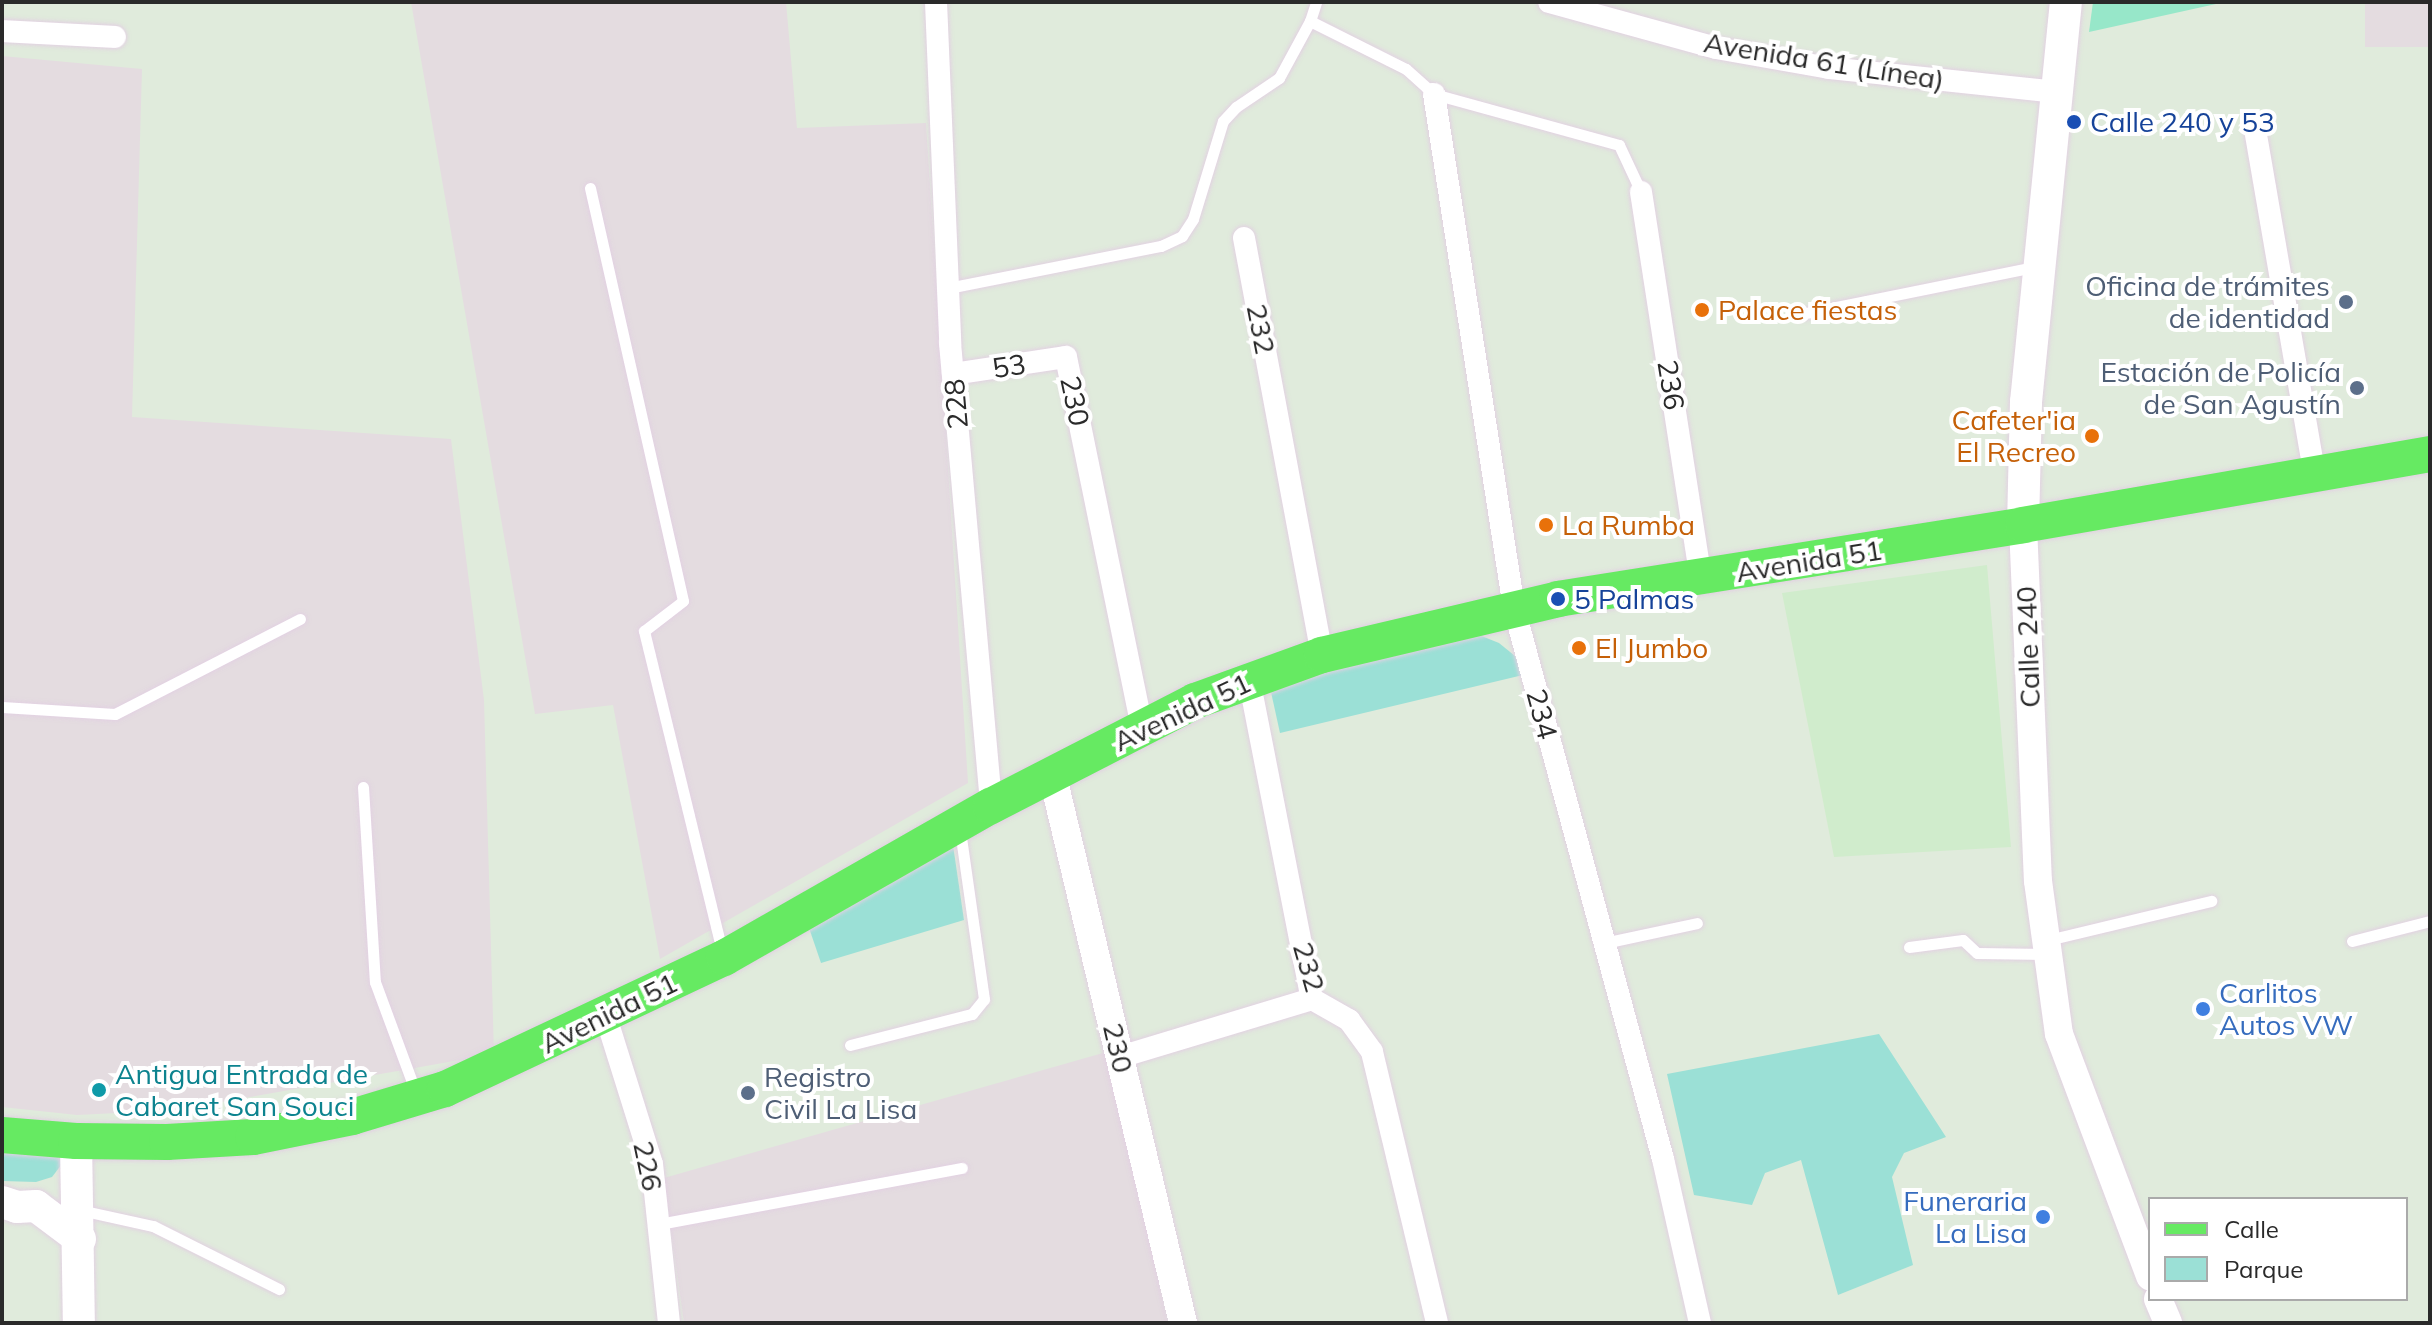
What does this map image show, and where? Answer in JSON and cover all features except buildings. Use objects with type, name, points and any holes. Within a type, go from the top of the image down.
[{"type":"main road","name":"Calle 240","points":[[2023,525],[2026,402],[2066,2]]},
{"type":"main road","name":"Avenida 51","points":[[2,1135],[77,1158],[167,1142],[253,1137],[352,1117],[418,1097],[502,1064],[724,958],[991,806],[1142,728],[1249,679],[1322,655],[1514,608],[2315,476],[2430,454]]},
{"type":"main road","points":[[2,1202],[17,1207],[36,1206],[54,1198],[77,1158]]},
{"type":"main road","points":[[77,1158],[79,1323]]},
{"type":"main road","points":[[36,1206],[80,1224]]},
{"type":"street","name":"228","points":[[936,2],[953,374],[991,806]]},
{"type":"street","name":"Avenida 61 (Línea)","points":[[1549,2],[1716,48],[1829,68],[2056,92]]},
{"type":"street","points":[[2,31],[115,37]]},
{"type":"street","name":"234","points":[[1434,94],[1514,608],[1663,1159],[1700,1323]]},
{"type":"street","points":[[2256,135],[2315,476]]},
{"type":"street","name":"236","points":[[1641,192],[1701,579]]},
{"type":"street","name":"232","points":[[1244,238],[1322,655]]},
{"type":"street","name":"53","points":[[953,374],[1066,357]]},
{"type":"street","name":"230","points":[[1066,357],[1142,728]]},
{"type":"street","name":"Calle 240","points":[[2023,525],[2038,881],[2059,1034],[2148,1271]]},
{"type":"street","name":"232","points":[[1249,679],[1312,999],[1349,1020],[1372,1052],[1437,1323]]},
{"type":"street","name":"230","points":[[1052,773],[1183,1323]]},
{"type":"street","points":[[1120,1057],[1312,999]]},
{"type":"street","name":"226","points":[[605,1014],[652,1164],[669,1323]]},
{"type":"street","points":[[2159,1301],[2168,1323]]},
{"type":"lane","points":[[948,288],[1161,246],[1182,236],[1193,219],[1223,121],[1236,107],[1279,78],[1310,21],[1316,2]]},
{"type":"lane","points":[[1310,21],[1406,69],[1434,94],[1619,145],[1641,192]]},
{"type":"lane","points":[[590,188],[683,601],[644,631],[724,958]]},
{"type":"lane","points":[[1801,314],[2039,266]]},
{"type":"lane","points":[[2,707],[115,714],[300,619]]},
{"type":"lane","points":[[363,787],[375,982],[418,1097]]},
{"type":"lane","points":[[850,1045],[972,1014],[984,999],[959,824]]},
{"type":"lane","points":[[1909,947],[1963,940],[1977,953],[2047,947],[2211,901]]},
{"type":"lane","points":[[2352,941],[2430,921]]},
{"type":"lane","points":[[1604,943],[1697,923]]},
{"type":"lane","points":[[659,1224],[962,1168]]},
{"type":"lane","points":[[80,1224],[153,1226],[279,1289]]},
{"type":"shaded area","points":[[411,2],[786,2],[797,128],[926,123],[968,783],[660,959],[613,705],[535,714]]},
{"type":"shaded area","points":[[2093,2],[2225,2],[2089,32]]},
{"type":"shaded area","points":[[2365,2],[2430,2],[2430,47],[2365,47]]},
{"type":"shaded area","points":[[2,56],[142,69],[132,417],[451,439],[484,700],[494,1054],[176,1110],[77,1115],[2,1107]]},
{"type":"shaded area","points":[[1987,565],[2011,847],[1834,857],[1782,593]]},
{"type":"shaded area","points":[[1110,1051],[1167,1323],[684,1323],[664,1178]]},
{"type":"green space","points":[[1474,633],[1499,643],[1515,656],[1523,675],[1280,733],[1269,683]]},
{"type":"green space","points":[[953,845],[964,920],[821,963],[807,922]]},
{"type":"green space","points":[[1879,1034],[1946,1137],[1904,1153],[1892,1177],[1913,1265],[1838,1295],[1801,1160],[1765,1173],[1752,1205],[1694,1195],[1667,1074]]},
{"type":"green space","points":[[2,1147],[61,1156],[62,1164],[52,1177],[36,1182],[2,1181]]},
{"type":"place","name":"Calle 240 y 53","points":[[2074,122]]},
{"type":"place","name":"Oficina de trámites de identidad","points":[[2346,302]]},
{"type":"place","name":"Palace fiestas","points":[[1702,310]]},
{"type":"place","name":"Estación de Policía de San Agustín","points":[[2357,388]]},
{"type":"place","name":"Cafeter'ia El Recreo","points":[[2092,436]]},
{"type":"place","name":"La Rumba","points":[[1546,525]]},
{"type":"place","name":"5 Palmas","points":[[1558,599]]},
{"type":"place","name":"El Jumbo","points":[[1579,648]]},
{"type":"place","name":"Carlitos Autos VW","points":[[2203,1009]]},
{"type":"place","name":"Antigua Entrada de Cabaret San Souci","points":[[99,1090]]},
{"type":"place","name":"Registro Civil La Lisa","points":[[748,1093]]},
{"type":"place","name":"Funeraria La Lisa","points":[[2043,1217]]}]
